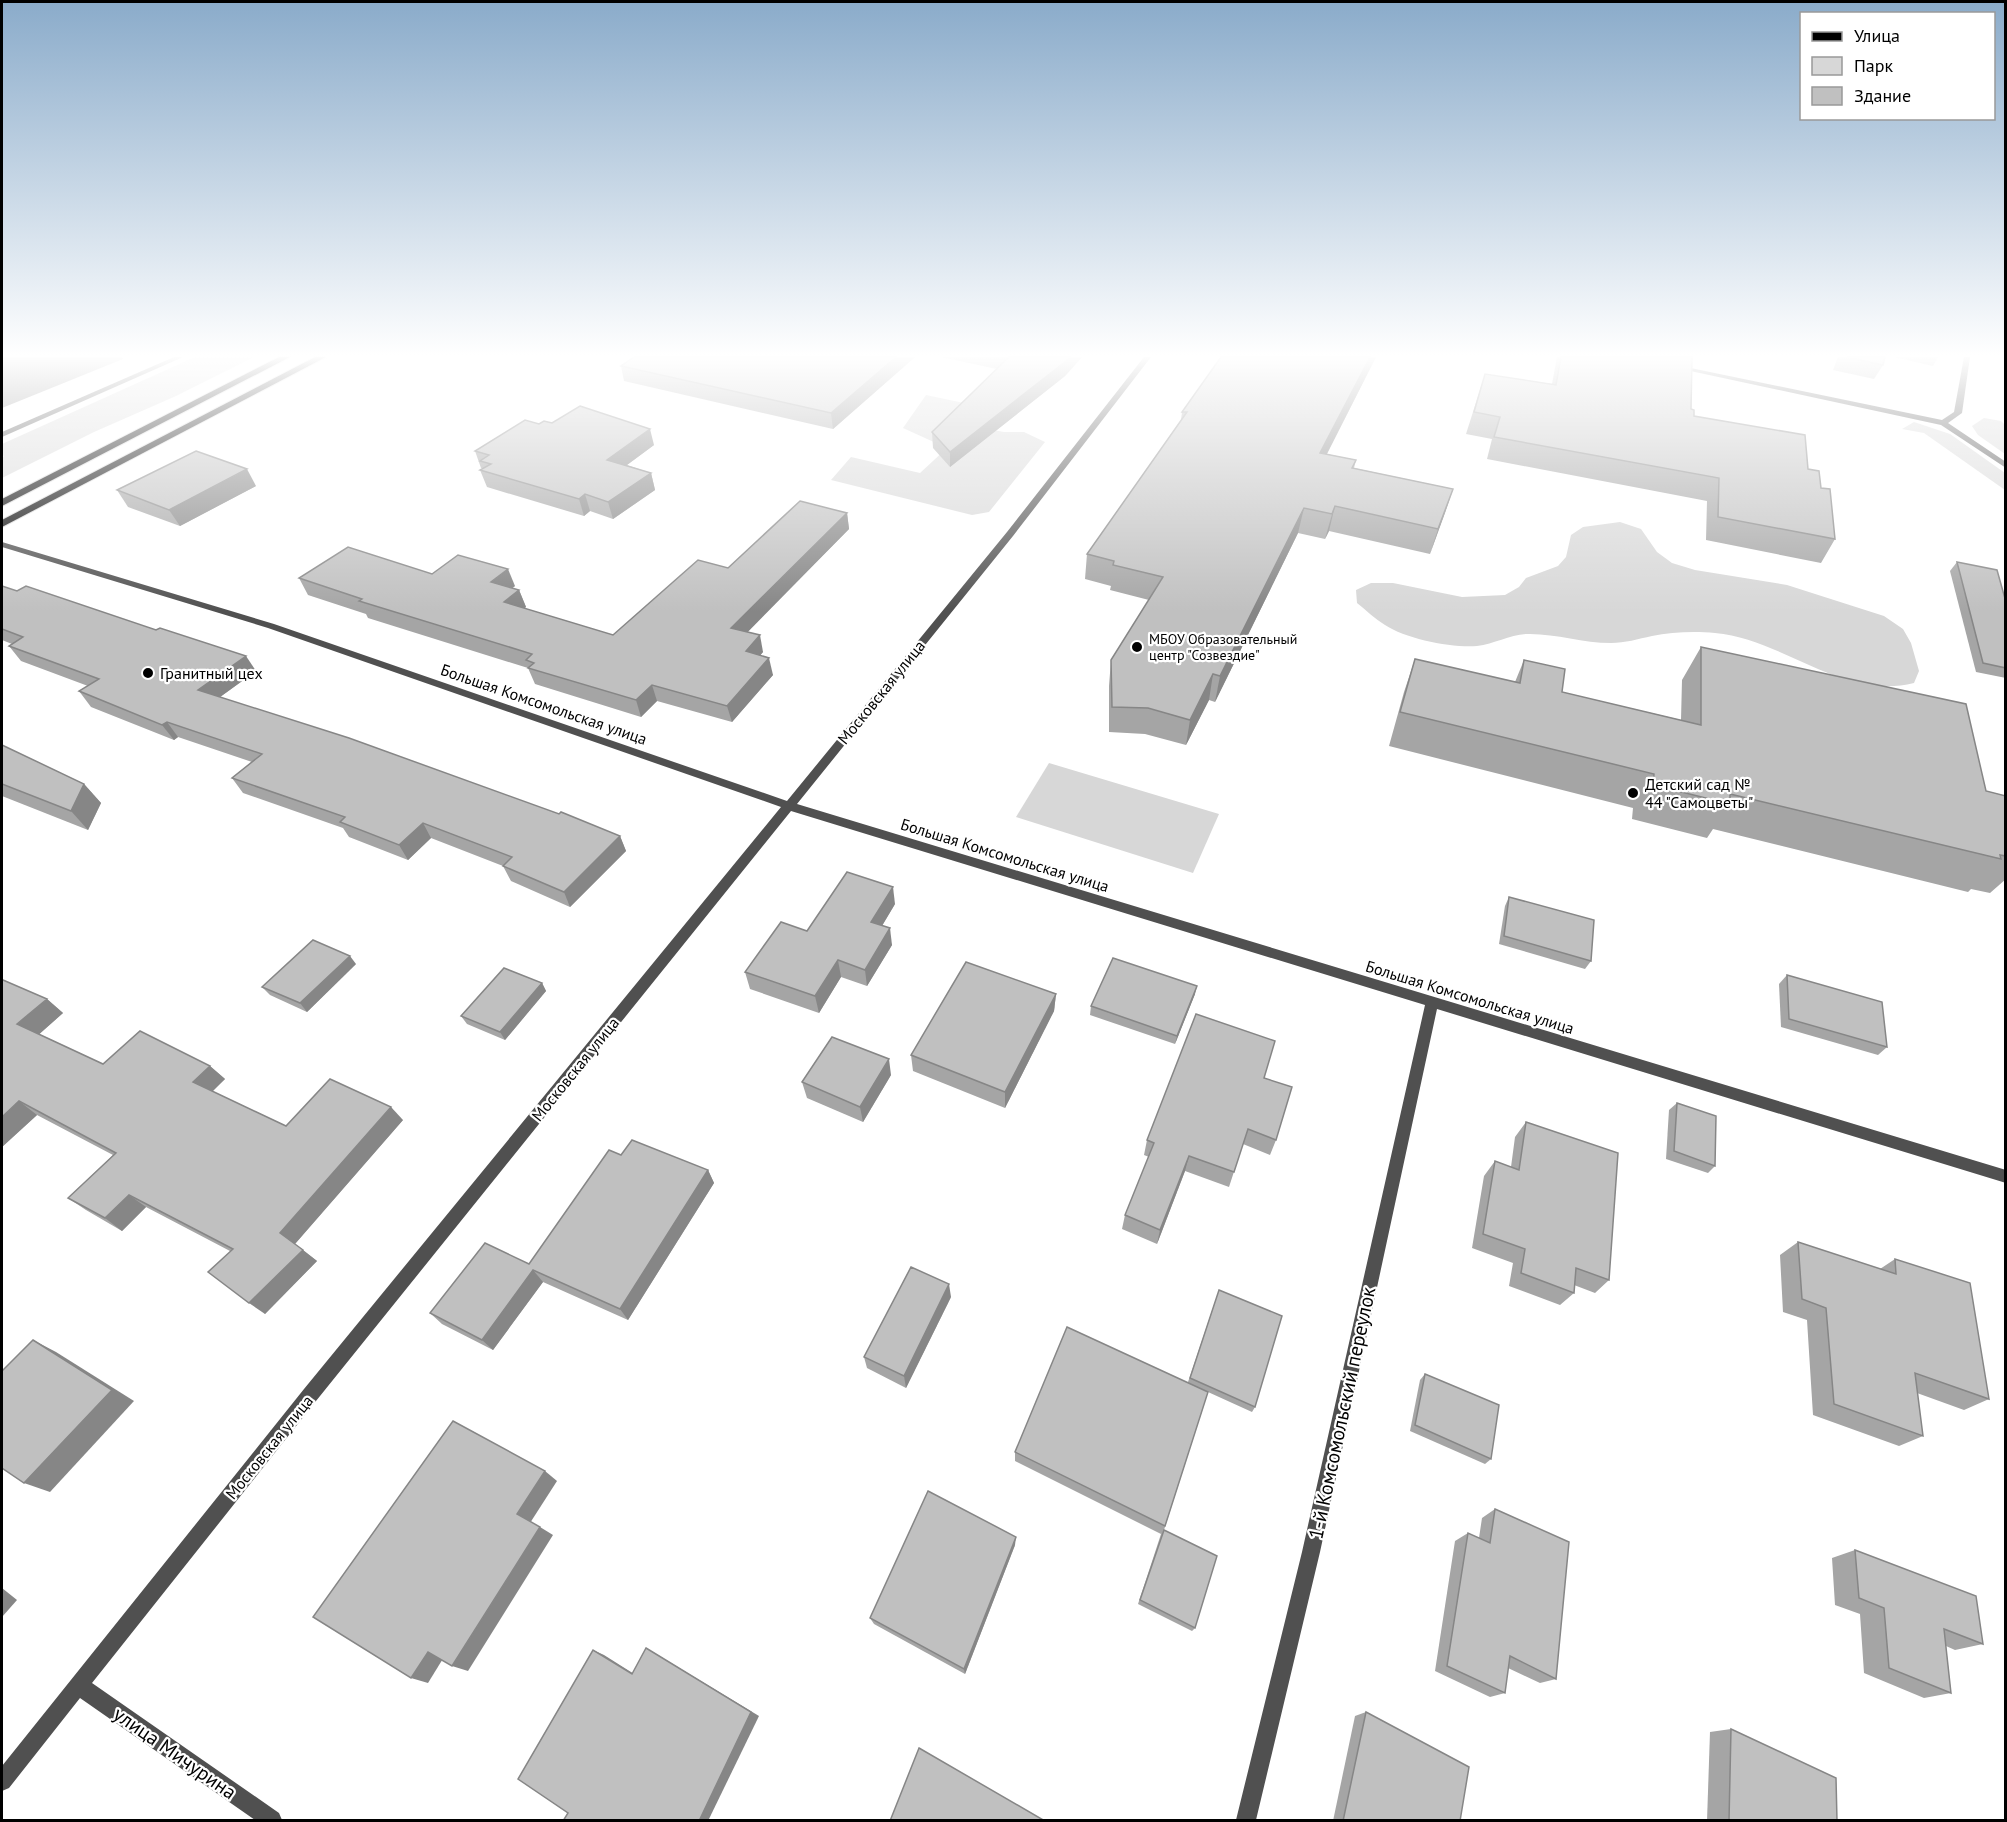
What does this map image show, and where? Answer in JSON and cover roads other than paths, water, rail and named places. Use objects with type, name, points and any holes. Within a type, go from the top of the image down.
[{"type":"main road","points":[[2,503],[121,442]]},
{"type":"main road","points":[[2,524],[159,442]]},
{"type":"street","name":"Московская улица","points":[[2,1781],[310,1395],[1010,534],[1082,442]]},
{"type":"street","points":[[1972,442],[2006,465]]},
{"type":"street","name":"Большая Комсомольская улица","points":[[2,544],[271,626],[789,806],[2006,1177]]},
{"type":"street","name":"1-й Комсомольский переулок","points":[[1245,1821],[1311,1552],[1432,1003]]},
{"type":"street","name":"улица Мичурина","points":[[79,1686],[272,1821]]},
{"type":"place","name":"МБОУ Образовательный центр \"Созвездие\"","points":[[1137,647]]},
{"type":"place","name":"Гранитный цех","points":[[148,673]]},
{"type":"place","name":"Детский сад № 44 \"Самоцветы\"","points":[[1633,793]]}]
